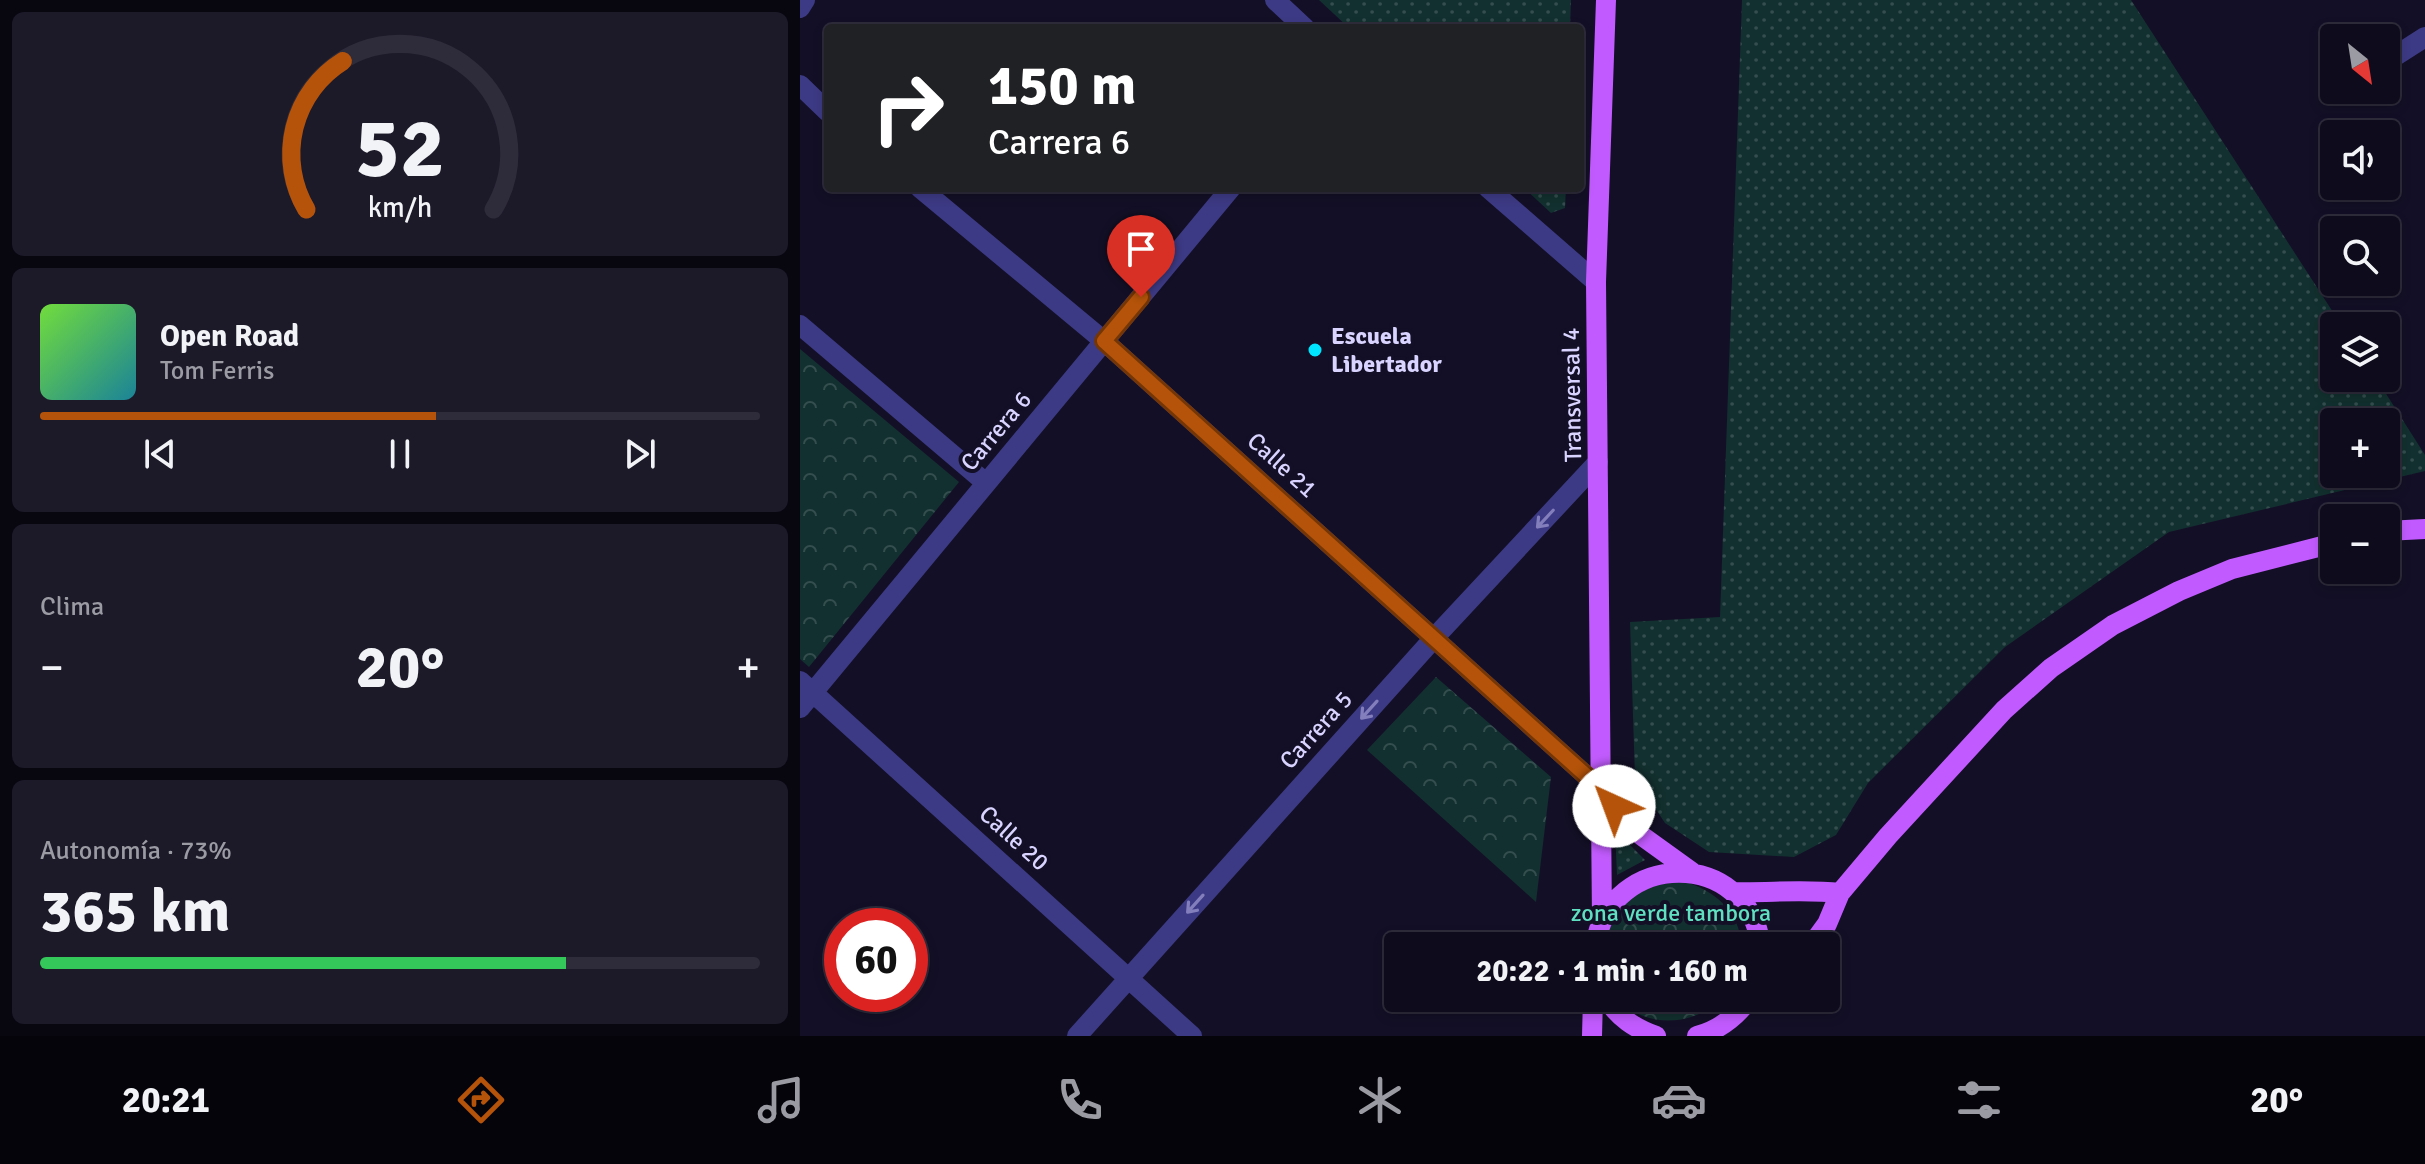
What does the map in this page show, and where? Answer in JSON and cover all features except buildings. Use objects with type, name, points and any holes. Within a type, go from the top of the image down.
[{"type":"main road","name":"Transversal 4","points":[[1602,919],[1596,282],[1606,0]]},
{"type":"main road","points":[[2400,530],[2425,529]]},
{"type":"main road","points":[[1821,932],[1840,893],[2004,710],[2051,668],[2113,625],[2179,591],[2232,569],[2320,547]]},
{"type":"main road","points":[[1601,789],[1642,836],[1695,874]]},
{"type":"main road","points":[[1599,932],[1602,919],[1625,890],[1658,874],[1695,874],[1710,878],[1733,892],[1749,910],[1759,932]]},
{"type":"main road","points":[[1733,892],[1806,890],[1840,893]]},
{"type":"main road","points":[[1592,1036],[1593,1012]]},
{"type":"main road","points":[[1615,1012],[1636,1028],[1656,1036]]},
{"type":"main road","points":[[1706,1035],[1739,1012]]},
{"type":"street","points":[[800,8],[805,0]]},
{"type":"street","points":[[1275,0],[1301,24]]},
{"type":"street","points":[[2400,53],[2425,37]]},
{"type":"street","points":[[803,90],[824,108]]},
{"type":"street","name":"Calle 21","points":[[925,192],[1104,341],[1601,789]]},
{"type":"street","name":"Carrera 6","points":[[804,693],[986,483],[1228,192]]},
{"type":"street","points":[[1493,192],[1596,282]]},
{"type":"street","points":[[800,325],[986,483]]},
{"type":"street","name":"Carrera 5","points":[[1077,1036],[1435,637],[1598,462]]},
{"type":"street","name":"Calle 20","points":[[804,693],[1129,977],[1192,1036]]},
{"type":"green space","points":[[1319,0],[1571,0],[1570,24],[1345,24]]},
{"type":"green space","points":[[1742,0],[2131,0],[2333,312],[2320,312],[2320,392],[2385,392],[2395,408],[2320,408],[2320,488],[2354,488],[2169,532],[2005,647],[1868,783],[1836,835],[1794,857],[1709,852],[1665,823],[1635,778],[1630,622],[1720,617]]},
{"type":"green space","points":[[1528,192],[1566,192],[1565,208],[1551,213]]},
{"type":"green space","points":[[800,349],[959,482],[809,667],[800,659]]},
{"type":"green space","points":[[2400,416],[2425,455],[2425,471],[2400,477]]},
{"type":"green space","points":[[1436,677],[1551,777],[1536,902],[1367,750]]},
{"type":"green space","points":[[1615,830],[1645,860],[1617,875]]},
{"type":"green space","name":"zona verde tambora","points":[[1683,881],[1694,885],[1715,896],[1731,912],[1739,932],[1604,932],[1608,918],[1640,888]]},
{"type":"green space","points":[[1637,1012],[1702,1012],[1685,1019],[1670,1020]]},
{"type":"place","name":"Escuela Libertador","points":[[1315,350]]},
{"type":"route","points":[[1141,297],[1104,341],[1435,637],[1601,789],[1614,806]]}]
